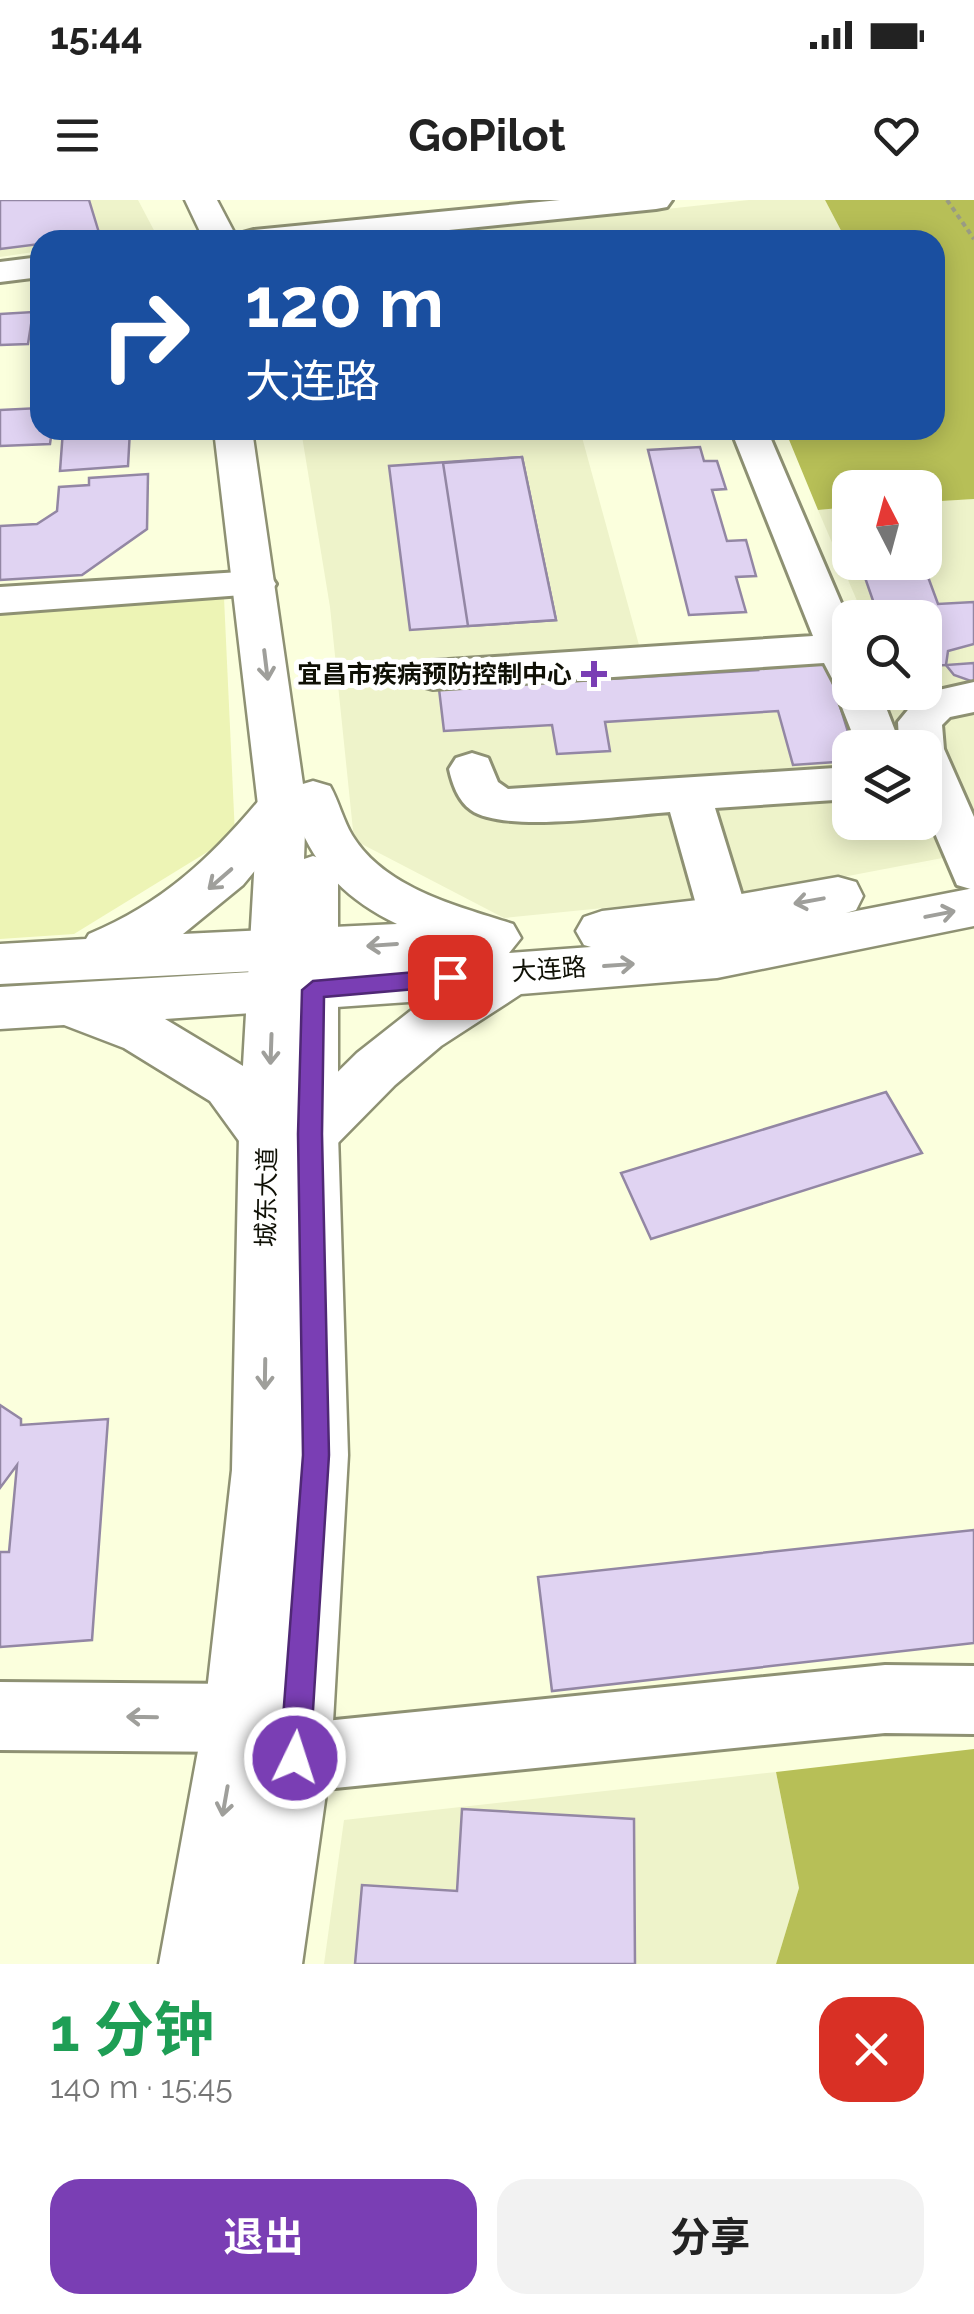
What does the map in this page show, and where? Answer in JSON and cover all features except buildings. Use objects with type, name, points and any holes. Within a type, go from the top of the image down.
[{"type":"main road","points":[[174,200],[189,230]]},
{"type":"main road","points":[[200,200],[216,230]]},
{"type":"main road","name":"城东大道","points":[[234,440],[256,584],[298,801]]},
{"type":"main road","name":"城东大道","points":[[198,1964],[240,1718],[264,1470],[288,1135],[298,801],[286,578],[262,440]]},
{"type":"main road","points":[[298,801],[338,852],[374,886],[507,954],[458,1002],[288,1135],[229,1085],[143,1033],[71,982],[189,908],[298,801]]},
{"type":"main road","name":"大连路","points":[[730,936],[974,872]]},
{"type":"main road","name":"大连路","points":[[0,1008],[71,982],[293,970],[730,936],[974,907]]},
{"type":"main road","name":"大连路","points":[[0,964],[71,982]]},
{"type":"main road","name":"城东大道","points":[[263,1964],[295,1758],[316,1455],[288,1135]]},
{"type":"street","points":[[354,230],[656,200]]},
{"type":"street","points":[[0,272],[30,268]]},
{"type":"street","points":[[753,440],[832,630]]},
{"type":"street","points":[[0,600],[256,584]]},
{"type":"street","points":[[433,675],[832,661]]},
{"type":"street","points":[[921,730],[920,722],[936,706],[974,697]]},
{"type":"street","points":[[472,770],[475,789],[489,801],[508,806],[832,784]]},
{"type":"street","points":[[688,794],[730,936]]},
{"type":"street","points":[[942,796],[974,872]]},
{"type":"street","points":[[295,1758],[885,1699],[974,1700]]},
{"type":"street","points":[[0,1716],[240,1718]]},
{"type":"path","points":[[947,200],[974,239]]},
{"type":"shaded area","points":[[0,200],[138,200],[154,230],[30,230],[30,252],[0,257]]},
{"type":"shaded area","points":[[749,200],[825,200],[841,230],[474,230]]},
{"type":"shaded area","name":"宜昌市疾病预防控制中心","points":[[303,440],[583,440],[642,656],[832,641],[832,710],[942,710],[942,600],[857,600],[848,580],[942,580],[942,501],[974,499],[974,852],[764,892],[504,918],[354,840],[330,607]]},
{"type":"shaded area","name":"宜昌市疾病预防控制中心","points":[[832,509],[832,543],[818,510]]},
{"type":"shaded area","points":[[223,576],[235,835],[74,934],[0,939],[0,592]]},
{"type":"shaded area","points":[[776,1772],[799,1888],[776,1964],[324,1964],[344,1820]]},
{"type":"green space","points":[[825,200],[974,200],[974,499],[942,501],[942,470],[832,470],[832,509],[818,510],[789,440],[945,440],[945,230],[841,230]]},
{"type":"green space","points":[[974,1749],[974,1964],[776,1964],[799,1888],[776,1772]]},
{"type":"place","name":"宜昌市疾病预防控制中心","points":[[594,674]]},
{"type":"route","points":[[295,1758],[316,1455],[310,1134],[313,990],[450,977]]}]
